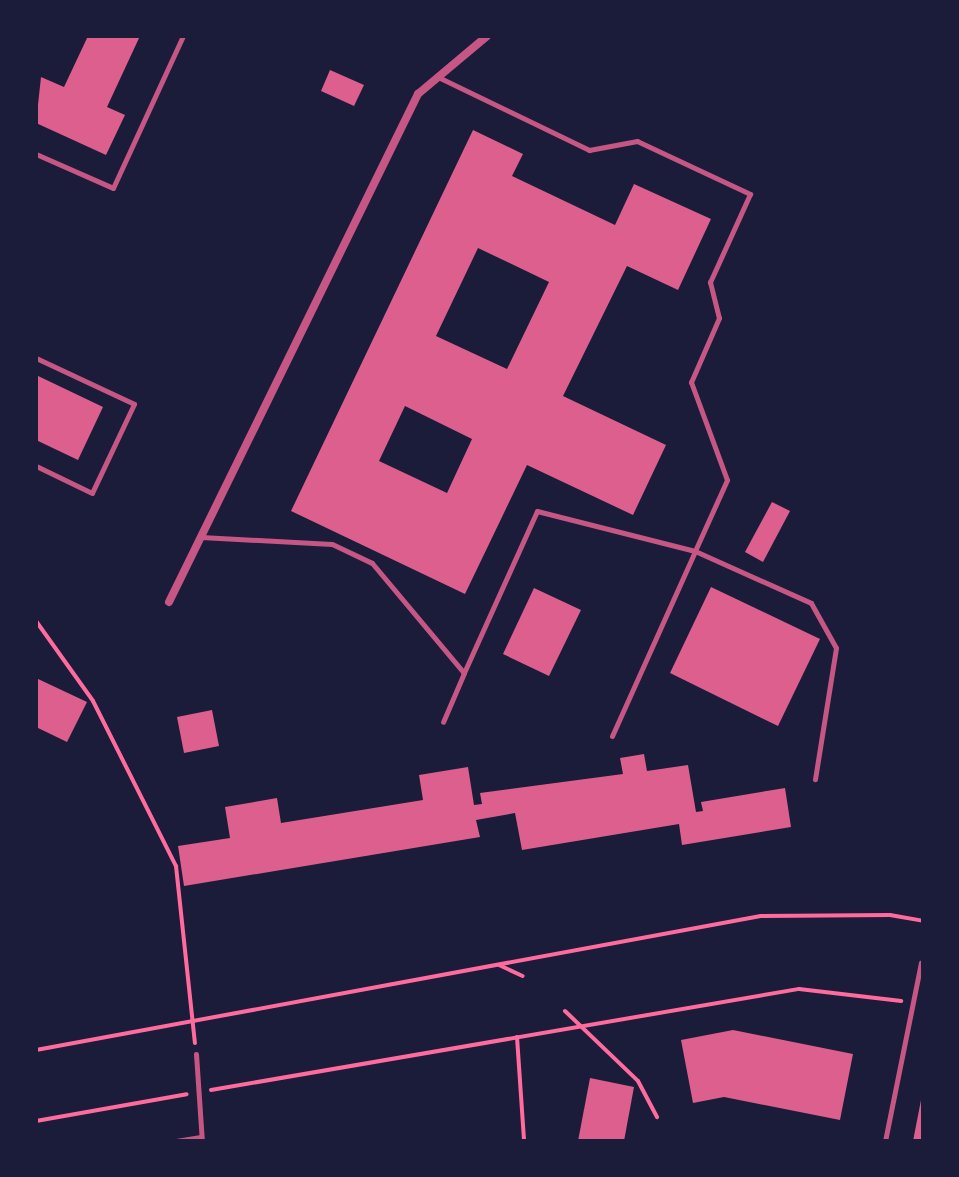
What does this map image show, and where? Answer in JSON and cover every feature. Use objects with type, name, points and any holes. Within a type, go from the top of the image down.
[{"type":"street","points":[[169,602],[418,94],[487,36]]},
{"type":"lane","points":[[36,154],[113,188],[183,36]]},
{"type":"lane","points":[[438,77],[589,150],[637,141],[750,194],[710,282],[719,318],[691,382],[727,480],[612,736]]},
{"type":"lane","points":[[36,358],[134,404],[92,493],[36,466]]},
{"type":"lane","points":[[443,722],[537,511],[695,551],[811,603],[836,648],[815,779]]},
{"type":"lane","points":[[201,537],[332,544],[372,563],[464,673]]},
{"type":"lane","points":[[885,1141],[921,963]]},
{"type":"lane","points":[[176,1141],[202,1139],[196,1093],[196,1054]]},
{"type":"path","points":[[36,621],[93,701],[176,866],[195,1021],[196,1054]]},
{"type":"path","points":[[36,1050],[761,916],[890,915],[923,921]]},
{"type":"path","points":[[498,965],[523,976]]},
{"type":"path","points":[[36,1121],[799,989],[853,992],[912,1004]]},
{"type":"path","points":[[565,1011],[638,1081],[657,1117]]},
{"type":"path","points":[[517,1037],[524,1141]]},
{"type":"building","points":[[88,36],[140,36],[107,107],[125,115],[106,155],[36,123],[41,77],[64,87]]},
{"type":"building","points":[[330,70],[364,85],[354,106],[321,91]]},
{"type":"building","points":[[473,130],[523,154],[512,176],[615,225],[634,184],[711,219],[678,290],[627,266],[563,396],[666,445],[633,515],[527,465],[465,594],[291,511]],"holes":[[[478,248],[549,282],[507,369],[436,336]],[[405,406],[472,439],[447,493],[379,461]]]},
{"type":"building","points":[[36,375],[103,407],[78,460],[36,440]]},
{"type":"building","points":[[772,502],[790,511],[763,562],[745,552]]},
{"type":"building","points":[[711,587],[820,639],[778,726],[670,673]]},
{"type":"building","points":[[534,588],[581,610],[549,676],[503,654]]},
{"type":"building","points":[[36,678],[87,702],[67,742],[36,727]]},
{"type":"building","points":[[212,710],[219,746],[184,753],[177,717]]},
{"type":"building","points":[[644,754],[647,771],[688,765],[696,812],[703,811],[701,802],[785,788],[791,827],[682,845],[679,824],[522,850],[515,813],[476,820],[480,837],[184,886],[178,846],[230,838],[225,807],[277,798],[281,823],[423,800],[419,775],[468,767],[474,805],[482,804],[480,793],[623,774],[620,758]]},
{"type":"building","points":[[733,1030],[853,1054],[840,1120],[724,1097],[693,1103],[681,1040]]},
{"type":"building","points":[[590,1078],[634,1087],[624,1141],[578,1141]]},
{"type":"building","points":[[922,1095],[923,1141],[913,1141]]}]
